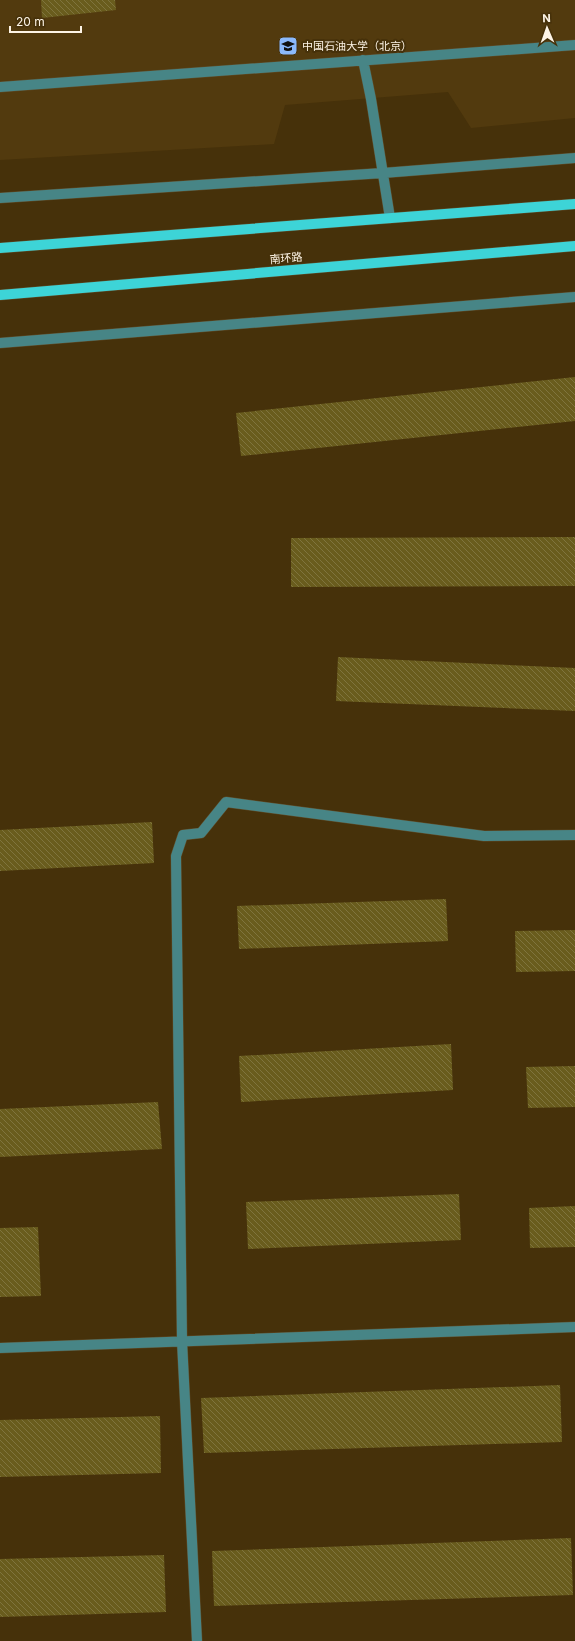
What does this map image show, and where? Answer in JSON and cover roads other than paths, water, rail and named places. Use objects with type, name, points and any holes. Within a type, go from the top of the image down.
[{"type":"main road","points":[[0,248],[575,204]]},
{"type":"main road","name":"南环路","points":[[0,295],[575,246]]},
{"type":"street","points":[[0,87],[575,45]]},
{"type":"street","points":[[363,60],[390,218]]},
{"type":"street","points":[[0,198],[575,158]]},
{"type":"street","points":[[0,343],[575,297]]},
{"type":"street","points":[[197,1641],[182,1341],[176,856],[183,835],[201,833],[226,802],[484,836],[575,835]]},
{"type":"street","points":[[0,1348],[575,1327]]},
{"type":"place","name":"中国石油大学（北京）","points":[[288,46]]}]
